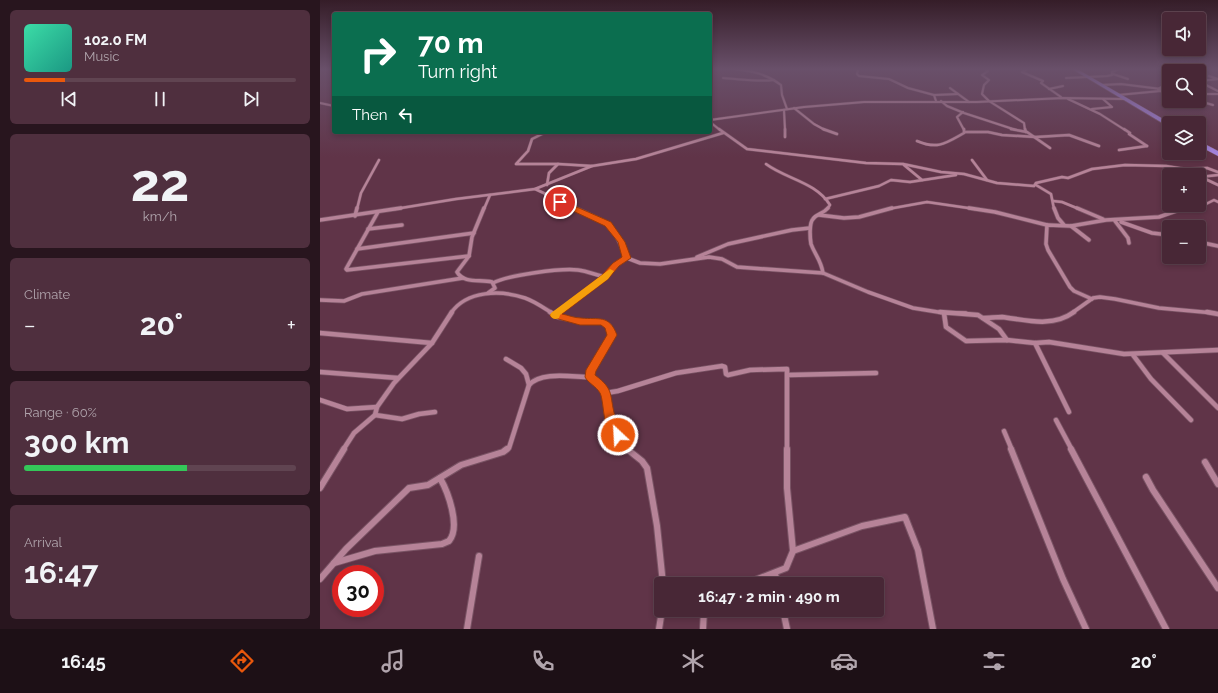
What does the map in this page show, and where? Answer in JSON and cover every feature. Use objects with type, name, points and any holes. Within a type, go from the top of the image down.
[{"type":"highway","points":[[1126,99],[1162,121]]},
{"type":"highway","points":[[1206,147],[1218,154]]},
{"type":"street","points":[[783,98],[786,110],[785,137]]},
{"type":"street","points":[[963,98],[968,102]]},
{"type":"street","points":[[986,98],[1023,122],[1027,132]]},
{"type":"street","points":[[712,121],[794,108],[864,102],[968,102],[1054,98]]},
{"type":"street","points":[[1064,98],[1092,110],[1116,123],[1130,133],[1129,134],[1147,145],[1119,150]]},
{"type":"street","points":[[1077,98],[1126,99]]},
{"type":"street","points":[[1092,110],[1113,106],[1102,99]]},
{"type":"street","points":[[941,101],[947,106],[963,112],[1008,128],[1027,132],[1050,148]]},
{"type":"street","points":[[320,103],[332,106]]},
{"type":"street","points":[[1206,103],[1213,105]]},
{"type":"street","points":[[794,108],[815,126],[837,134]]},
{"type":"street","points":[[963,112],[957,117],[965,132]]},
{"type":"street","points":[[712,123],[723,133],[747,149],[866,163],[902,164],[941,172],[964,174],[997,183],[1036,185],[1051,194],[1054,201],[1052,203],[1058,220],[1064,225]]},
{"type":"street","points":[[917,141],[928,146],[935,147],[942,145],[965,132],[988,132],[1002,136],[1036,137],[1069,135],[1099,146]]},
{"type":"street","points":[[542,134],[532,139],[528,151],[516,164],[592,166],[636,159],[723,133]]},
{"type":"street","points":[[354,216],[361,193],[371,172],[379,160]]},
{"type":"street","points":[[972,160],[987,180]]},
{"type":"street","points":[[547,185],[549,173],[558,164]]},
{"type":"street","points":[[766,164],[774,170],[797,179],[825,199],[830,206],[824,214],[811,220],[810,228],[811,243],[819,257],[823,273]]},
{"type":"street","points":[[902,164],[922,180]]},
{"type":"street","points":[[1036,185],[1036,183],[1062,177],[1068,178],[1084,171],[1098,168],[1125,165],[1168,166],[1176,168]]},
{"type":"street","points":[[320,220],[535,189],[592,166]]},
{"type":"street","points":[[1206,168],[1218,174]]},
{"type":"street","points":[[825,199],[878,186],[891,180],[908,182],[964,174]]},
{"type":"street","points":[[1206,175],[1218,174]]},
{"type":"street","points":[[1206,180],[1218,186]]},
{"type":"street","points":[[535,189],[608,224],[622,242],[627,258]]},
{"type":"street","points":[[463,278],[458,272],[469,256],[474,233],[490,195]]},
{"type":"street","points":[[1114,221],[1159,217],[1188,207],[1196,209],[1213,200],[1218,202]]},
{"type":"street","points":[[1054,201],[1062,202],[1092,216],[1106,220],[1129,223],[1152,233],[1162,234]]},
{"type":"street","points":[[819,215],[844,218],[859,217],[900,206],[927,202],[995,212],[1046,225],[1071,226],[1106,220]]},
{"type":"street","points":[[379,211],[346,269],[347,270],[469,256]]},
{"type":"street","points":[[1114,221],[1128,238],[1129,243]]},
{"type":"street","points":[[368,229],[402,225]]},
{"type":"street","points":[[1046,225],[1046,244],[1048,250],[1070,287],[1074,291],[1092,299]]},
{"type":"street","points":[[1071,226],[1089,240]]},
{"type":"street","points":[[695,258],[706,252],[728,244],[810,228]]},
{"type":"street","points":[[357,250],[474,233]]},
{"type":"street","points":[[1206,243],[1218,246]]},
{"type":"street","points":[[627,258],[640,263],[660,264],[695,258],[716,258],[722,259],[737,267],[823,273],[911,308],[944,313],[966,313],[983,318],[999,329],[1007,340]]},
{"type":"street","points":[[554,315],[605,277],[616,265],[627,258]]},
{"type":"street","points":[[320,300],[344,301],[362,294],[463,278],[493,282],[505,277],[517,275],[568,270],[578,270],[605,277]]},
{"type":"street","points":[[493,282],[498,293]]},
{"type":"street","points":[[488,294],[495,288]]},
{"type":"street","points":[[320,488],[354,433],[375,415],[378,407],[398,378],[432,343],[455,308],[469,299],[498,293],[526,298],[554,315],[580,321],[603,322],[609,326],[612,335],[591,370],[590,377]]},
{"type":"street","points":[[983,318],[1000,317],[1039,322],[1055,322],[1096,298],[1109,298],[1148,307],[1218,314]]},
{"type":"street","points":[[944,313],[946,327],[965,341],[1007,340],[1035,343],[1049,342],[1078,348],[1132,355],[1218,350]]},
{"type":"street","points":[[320,333],[432,343]]},
{"type":"street","points":[[1035,343],[1069,412]]},
{"type":"street","points":[[1163,353],[1218,408]]},
{"type":"street","points":[[1132,355],[1151,379],[1191,420]]},
{"type":"street","points":[[506,359],[521,368],[526,374],[528,385]]},
{"type":"street","points":[[606,393],[618,391],[676,373],[722,366],[725,367],[728,375],[750,370],[785,368],[788,370],[786,401],[786,463],[794,551],[786,568],[766,577]]},
{"type":"street","points":[[320,372],[398,378]]},
{"type":"street","points":[[788,375],[876,373]]},
{"type":"street","points":[[320,579],[364,530],[411,487],[428,485],[461,465],[503,452],[509,448],[528,385],[534,378],[544,376],[590,377],[600,385],[606,393],[609,415],[613,429],[628,450],[647,468],[654,501],[662,577]]},
{"type":"street","points":[[320,400],[341,408],[365,409],[378,407]]},
{"type":"street","points":[[375,415],[402,419],[419,414],[435,412]]},
{"type":"street","points":[[1056,420],[1166,629]]},
{"type":"street","points":[[1004,431],[1086,629]]},
{"type":"street","points":[[1205,462],[1218,484]]},
{"type":"street","points":[[1146,477],[1153,490],[1218,588]]},
{"type":"street","points":[[333,564],[375,551],[442,544],[451,540],[454,532],[451,504],[447,489],[440,478]]},
{"type":"street","points":[[794,551],[862,526],[905,517],[918,550],[933,629]]},
{"type":"street","points":[[467,629],[479,556]]},
{"type":"street","points":[[659,629],[661,617]]},
{"type":"street","points":[[703,629],[704,617]]},
{"type":"street","points":[[784,617],[787,629]]},
{"type":"slow traffic","points":[[556,316],[554,315],[605,277],[610,271]]},
{"type":"route","points":[[560,202],[608,224],[622,242],[627,258],[618,263],[605,277],[554,315],[587,322],[603,322],[609,326],[612,332],[611,338],[591,370],[590,377],[600,385],[606,393],[609,415],[613,429],[618,435]]}]
